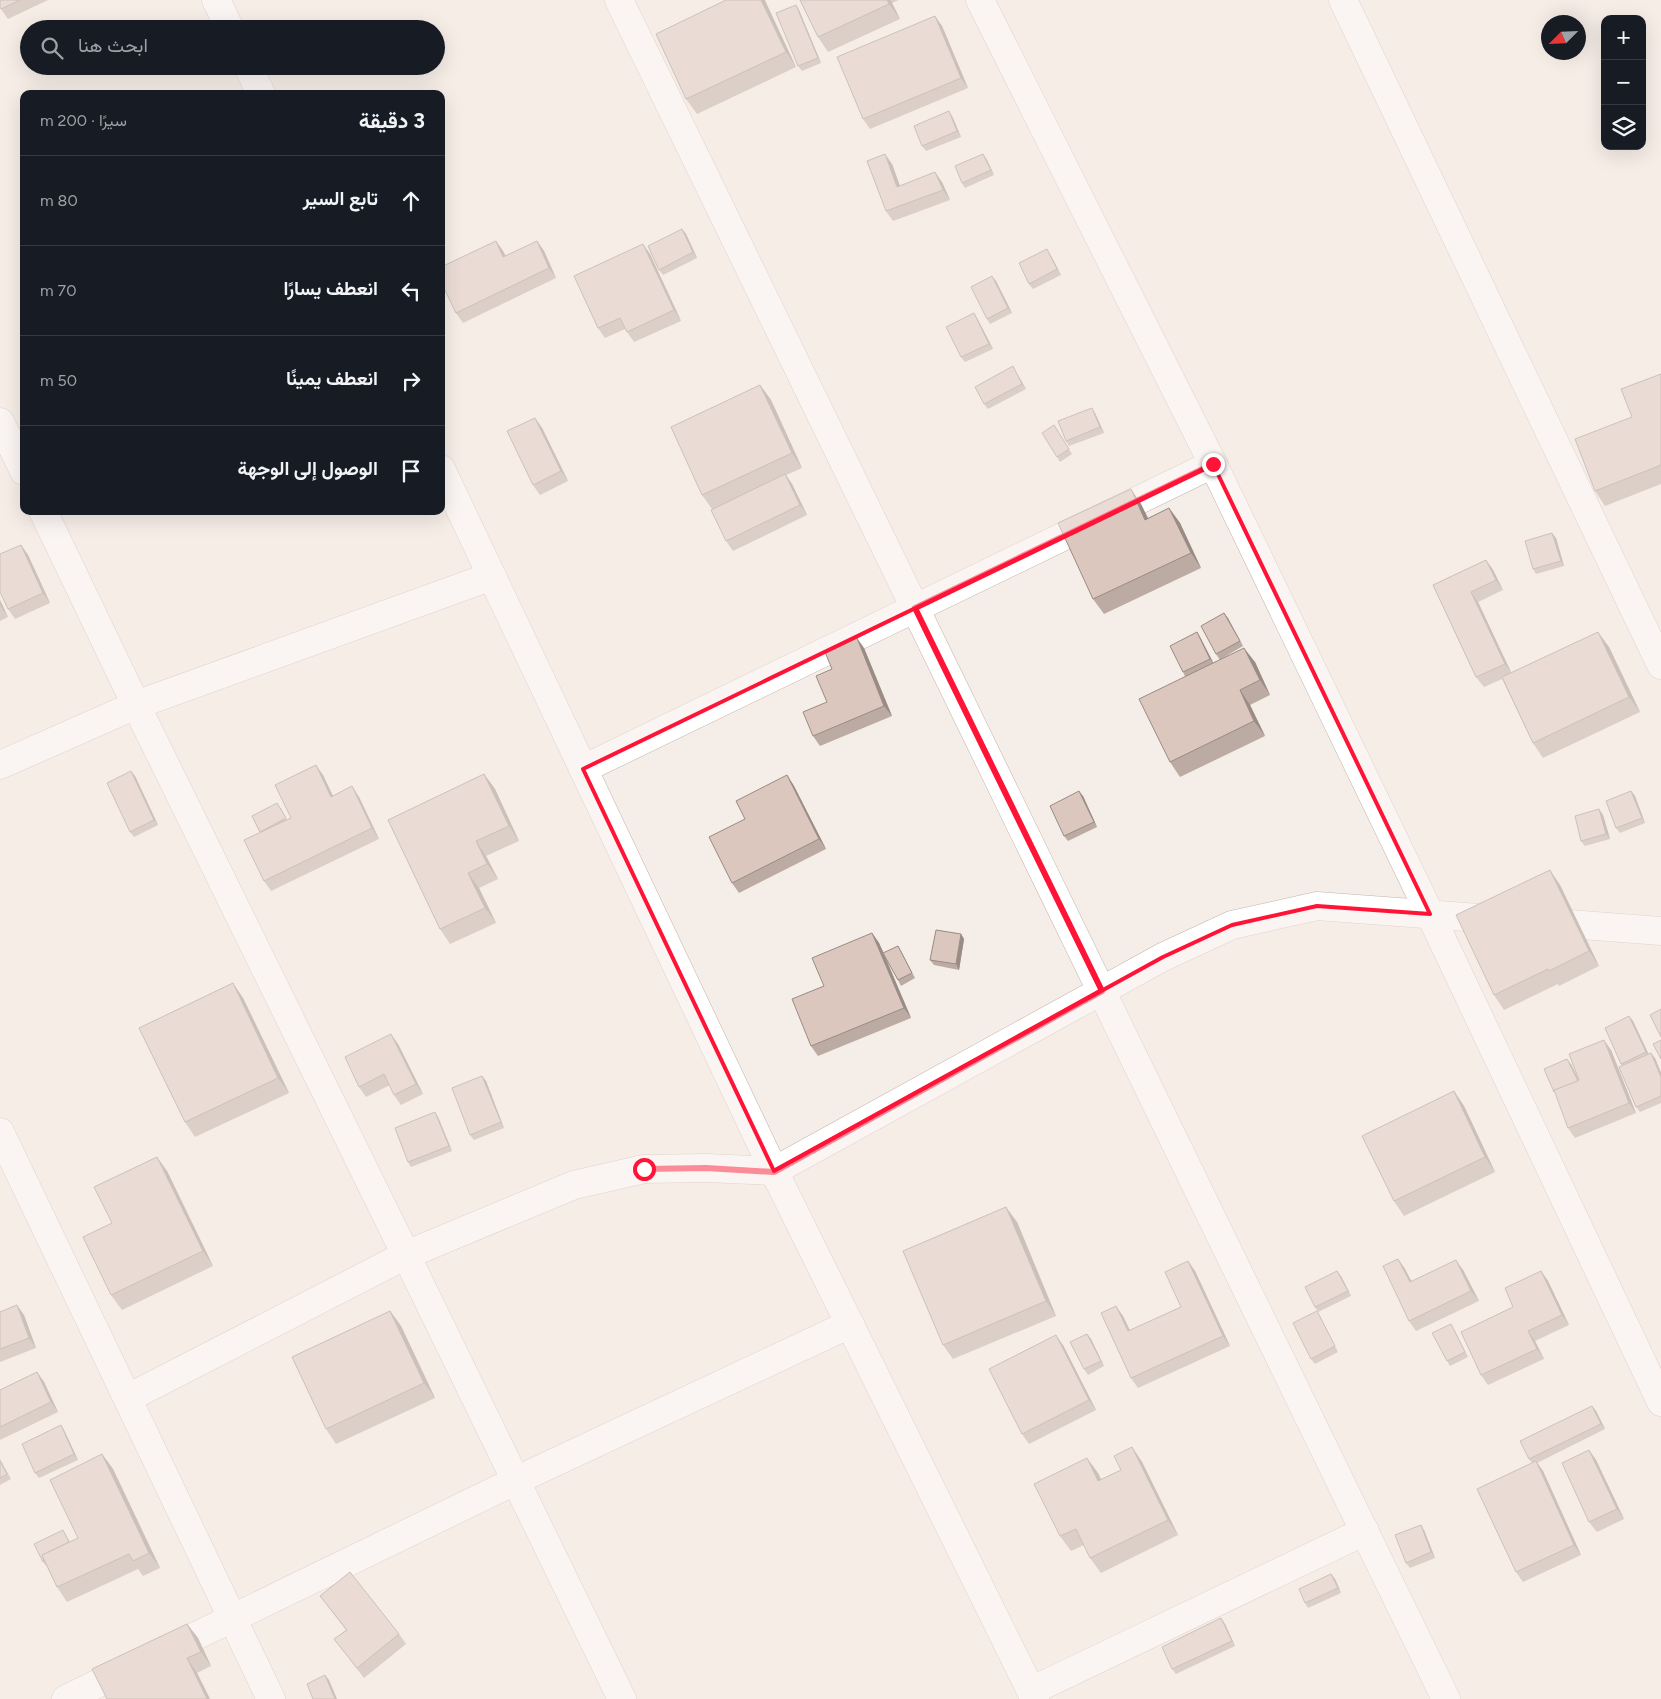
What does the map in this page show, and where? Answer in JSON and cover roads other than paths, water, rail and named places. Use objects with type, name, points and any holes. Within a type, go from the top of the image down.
[{"type":"street","points":[[216,0],[226,20]]},
{"type":"street","points":[[619,0],[1446,1699]]},
{"type":"street","points":[[980,0],[1213,464],[1430,914],[1661,1402]]},
{"type":"street","points":[[1343,0],[1661,665]]},
{"type":"street","points":[[252,75],[259,90]]},
{"type":"street","points":[[0,422],[20,463]]},
{"type":"street","points":[[584,769],[1213,464]]},
{"type":"street","points":[[445,477],[774,1172],[1033,1695],[1365,1531]]},
{"type":"street","points":[[45,515],[622,1699]]},
{"type":"street","points":[[0,765],[136,705],[492,576]]},
{"type":"street","points":[[128,1398],[406,1255],[574,1185],[644,1169],[706,1168],[774,1172],[1163,957],[1232,925],[1317,906],[1661,931]]},
{"type":"street","points":[[0,1134],[271,1699]]},
{"type":"street","points":[[66,1699],[515,1481],[850,1324]]}]
